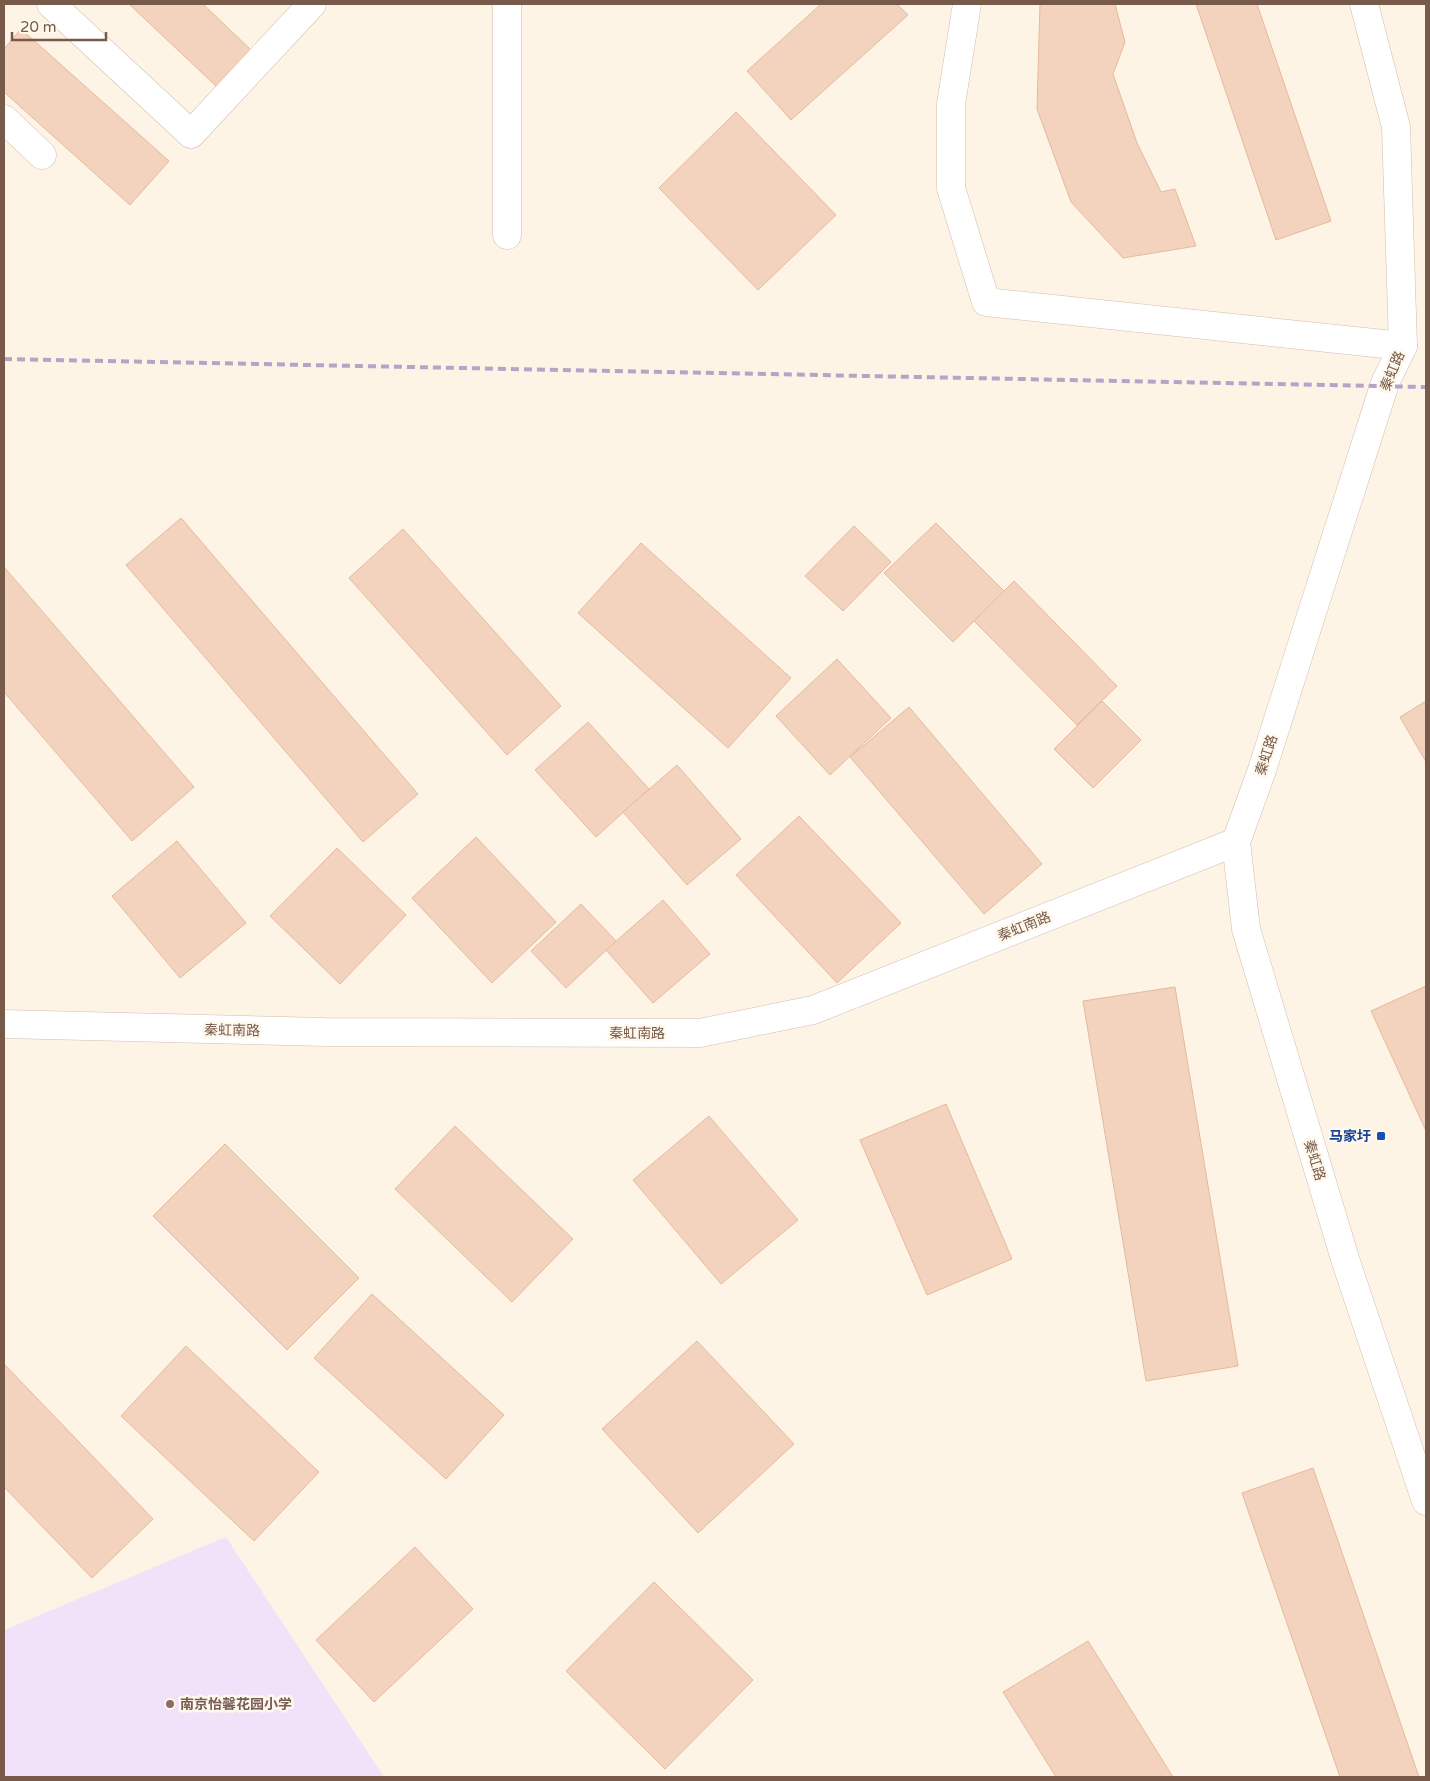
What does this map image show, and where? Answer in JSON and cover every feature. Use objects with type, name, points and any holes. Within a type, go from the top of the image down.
[{"type":"street","points":[[51,4],[191,134],[312,4]]},
{"type":"street","points":[[507,4],[507,235]]},
{"type":"street","points":[[967,4],[951,104],[951,188],[986,302],[1403,346]]},
{"type":"street","name":"秦虹路","points":[[1364,4],[1396,127],[1403,346],[1385,383],[1262,770],[1236,842],[1246,929],[1346,1262],[1426,1501]]},
{"type":"street","points":[[4,119],[42,155]]},
{"type":"street","name":"秦虹南路","points":[[4,1024],[324,1032],[700,1034],[813,1010],[1236,842]]},
{"type":"shaded area","name":"南京怡馨花园小学","points":[[226,1537],[384,1777],[4,1777],[4,1630]]},
{"type":"building","points":[[129,4],[203,4],[251,50],[217,87]]},
{"type":"building","points":[[821,4],[897,4],[908,15],[791,120],[747,71]]},
{"type":"building","points":[[1040,4],[1115,4],[1125,42],[1113,74],[1137,143],[1161,192],[1175,189],[1196,246],[1123,258],[1071,202],[1037,109]]},
{"type":"building","points":[[1196,4],[1257,4],[1331,221],[1276,240]]},
{"type":"building","points":[[21,29],[169,161],[130,205],[4,92],[4,49]]},
{"type":"building","points":[[736,112],[836,215],[758,290],[659,188]]},
{"type":"building","points":[[181,518],[418,794],[363,842],[126,565]]},
{"type":"building","points":[[936,523],[1004,591],[953,642],[884,573]]},
{"type":"building","points":[[854,526],[891,562],[843,611],[805,576]]},
{"type":"building","points":[[403,529],[561,706],[507,755],[349,578]]},
{"type":"building","points":[[641,543],[791,678],[728,748],[578,613]]},
{"type":"building","points":[[4,567],[194,787],[132,841],[4,692]]},
{"type":"building","points":[[1014,581],[1117,686],[1077,725],[974,621]]},
{"type":"building","points":[[837,659],[891,718],[830,775],[776,716]]},
{"type":"building","points":[[1102,701],[1141,740],[1093,788],[1054,749]]},
{"type":"building","points":[[1426,701],[1426,762],[1400,717]]},
{"type":"building","points":[[909,707],[1042,864],[984,914],[850,757]]},
{"type":"building","points":[[588,722],[649,789],[596,837],[535,770]]},
{"type":"building","points":[[677,765],[741,839],[687,885],[623,812]]},
{"type":"building","points":[[799,816],[901,923],[837,983],[736,875]]},
{"type":"building","points":[[476,837],[556,922],[492,983],[412,898]]},
{"type":"building","points":[[177,841],[246,923],[180,978],[112,896]]},
{"type":"building","points":[[337,848],[406,915],[340,984],[270,916]]},
{"type":"building","points":[[663,900],[710,954],[653,1003],[606,950]]},
{"type":"building","points":[[581,904],[616,941],[566,988],[531,951]]},
{"type":"building","points":[[1426,986],[1426,1131],[1371,1011]]},
{"type":"building","points":[[1175,987],[1238,1366],[1146,1381],[1083,1001]]},
{"type":"building","points":[[946,1104],[1012,1259],[927,1295],[860,1140]]},
{"type":"building","points":[[709,1116],[798,1220],[721,1284],[633,1180]]},
{"type":"building","points":[[455,1126],[573,1239],[512,1302],[395,1189]]},
{"type":"building","points":[[225,1144],[359,1278],[287,1350],[153,1216]]},
{"type":"building","points":[[372,1294],[504,1415],[446,1479],[314,1358]]},
{"type":"building","points":[[697,1341],[794,1444],[698,1533],[602,1429]]},
{"type":"building","points":[[186,1346],[319,1472],[254,1541],[121,1416]]},
{"type":"building","points":[[4,1364],[153,1519],[92,1578],[4,1487]]},
{"type":"building","points":[[1313,1468],[1419,1777],[1340,1777],[1242,1493]]},
{"type":"building","points":[[415,1547],[473,1609],[374,1702],[316,1640]]},
{"type":"building","points":[[654,1582],[753,1680],[665,1769],[566,1671]]},
{"type":"building","points":[[1088,1641],[1173,1777],[1056,1777],[1003,1692]]},
{"type":"railway","points":[[4,359],[1426,387]]},
{"type":"place","name":"马家圩","points":[[1381,1136]]},
{"type":"place","name":"南京怡馨花园小学","points":[[170,1704]]}]
